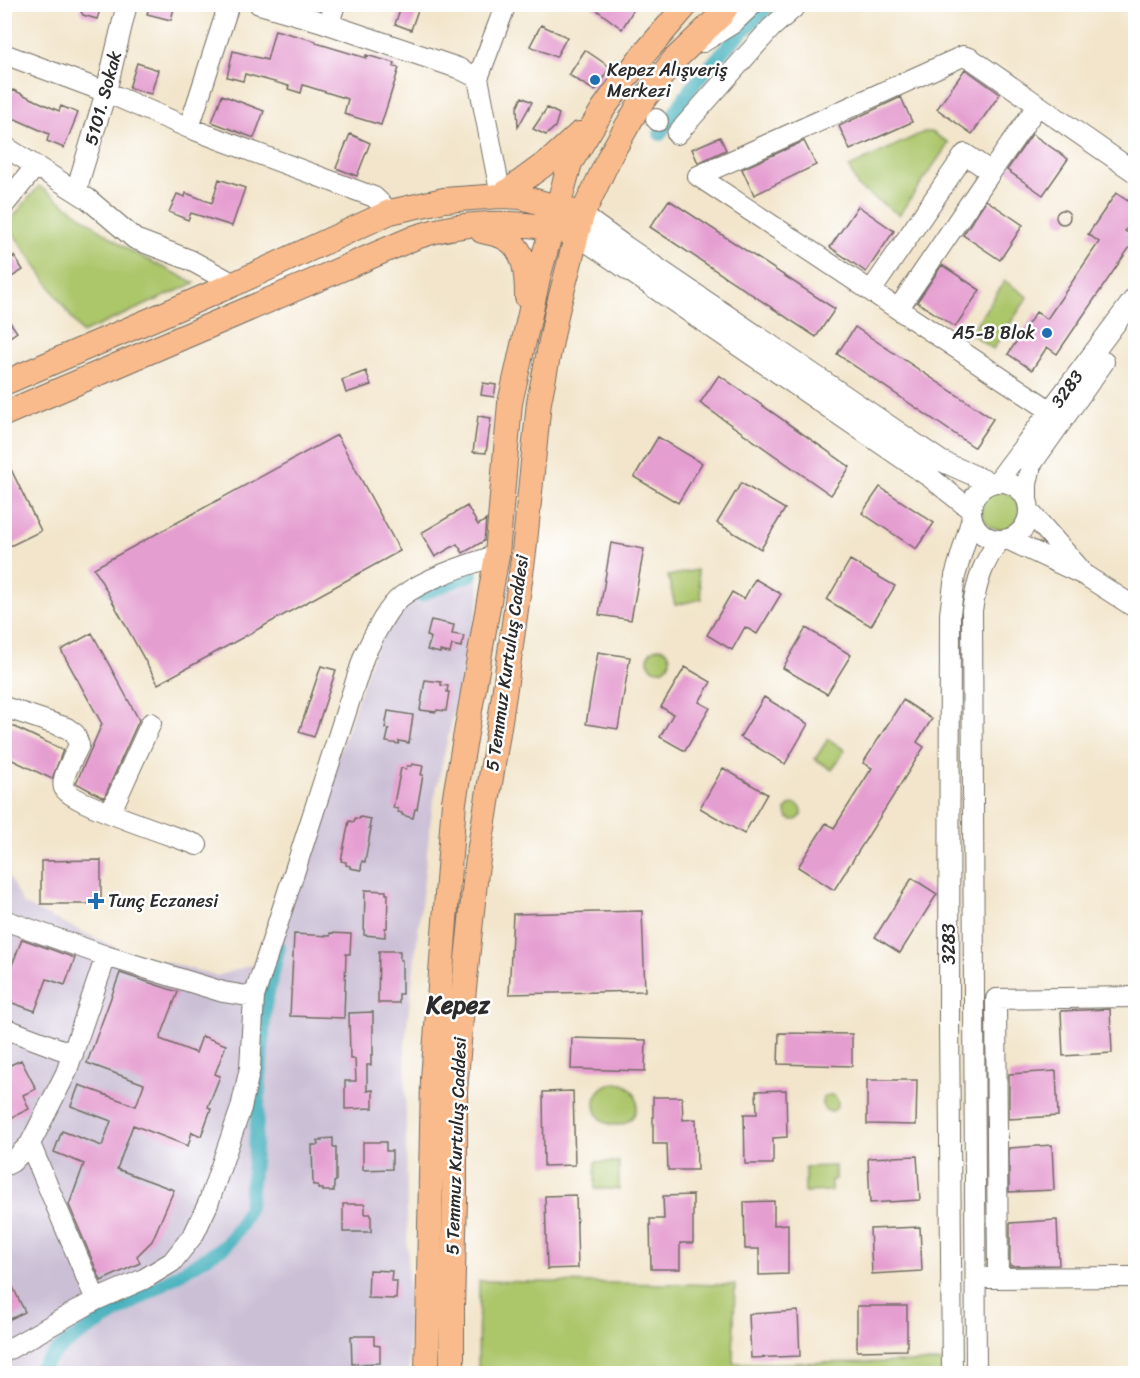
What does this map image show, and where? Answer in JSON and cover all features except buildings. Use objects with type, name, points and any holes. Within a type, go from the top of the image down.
[{"type":"main road","name":"5 Temmuz Kurtuluş Caddesi","points":[[427,1374],[433,1079],[454,802],[497,555],[510,403],[528,318],[570,163],[603,109],[638,61],[687,4]]},
{"type":"main road","name":"5 Temmuz Kurtuluş Caddesi","points":[[452,1374],[455,1091],[476,872],[523,563],[539,402],[557,311],[580,225],[611,154],[638,107],[673,61],[721,15],[728,4]]},
{"type":"main road","points":[[501,196],[553,158],[603,109]]},
{"type":"main road","points":[[4,383],[234,284],[390,212],[444,200],[521,197],[554,217],[580,225]]},
{"type":"main road","points":[[4,414],[438,229],[465,225],[497,225],[554,217]]},
{"type":"main road","points":[[465,225],[505,238],[514,244],[521,256],[526,275],[528,318]]},
{"type":"street","name":"5101. Sokak","points":[[76,191],[106,92],[127,4]]},
{"type":"street","points":[[189,128],[229,4]]},
{"type":"street","points":[[259,4],[329,24],[458,68],[478,78]]},
{"type":"street","points":[[329,24],[335,4]]},
{"type":"street","points":[[501,196],[478,78],[506,4]]},
{"type":"street","points":[[673,61],[732,24],[753,4]]},
{"type":"street","points":[[676,134],[771,28],[798,4]]},
{"type":"street","points":[[4,54],[106,92],[189,128],[374,197],[390,212]]},
{"type":"street","points":[[1051,411],[698,176],[963,56],[970,58],[1136,173]]},
{"type":"street","points":[[898,309],[1038,105]]},
{"type":"street","points":[[4,146],[88,199],[135,239],[190,260],[234,284]]},
{"type":"street","points":[[871,291],[965,154],[991,172]]},
{"type":"street","points":[[4,205],[36,166]]},
{"type":"street","points":[[580,225],[625,246],[941,461],[994,482],[1018,487],[1028,505],[1086,576]]},
{"type":"street","points":[[580,225],[931,478],[971,514],[982,534],[1004,540],[1086,576],[1136,608]]},
{"type":"street","name":"3283","points":[[994,482],[1051,411],[1136,296]]},
{"type":"street","name":"3283","points":[[1028,505],[1027,484],[1031,465],[1136,318]]},
{"type":"street","points":[[971,514],[972,503],[979,491],[994,482]]},
{"type":"street","points":[[1004,540],[1014,537],[1025,526],[1028,505]]},
{"type":"street","name":"3283","points":[[952,1374],[949,1030],[950,614],[955,576],[971,514]]},
{"type":"street","name":"3283","points":[[976,1374],[972,610],[977,582],[988,555],[1004,540]]},
{"type":"street","points":[[4,1352],[96,1300],[172,1262],[194,1234],[208,1204],[241,1108],[250,1068],[254,997],[364,656],[381,623],[400,597],[450,571],[497,555]]},
{"type":"street","points":[[4,707],[71,730],[79,745],[63,780],[65,790],[71,797],[197,845]]},
{"type":"street","points":[[110,813],[151,723]]},
{"type":"street","points":[[4,920],[106,956],[223,992],[254,997]]},
{"type":"street","points":[[4,1166],[12,1162],[30,1144],[66,1073],[106,956]]},
{"type":"street","points":[[998,1278],[996,999],[1136,997]]},
{"type":"street","points":[[4,1028],[73,1054]]},
{"type":"street","points":[[30,1144],[96,1300]]},
{"type":"street","points":[[975,1278],[1136,1277]]},
{"type":"shaded area","points":[[476,571],[480,595],[432,809],[405,1044],[409,1373],[5,1373],[4,867],[23,904],[119,949],[217,976],[267,960],[374,652],[400,606]],"holes":[[[254,1105],[253,1184],[243,1212]]]},
{"type":"green space","points":[[924,132],[932,132],[949,143],[899,215],[858,187],[849,167]]},
{"type":"green space","points":[[39,186],[132,252],[195,283],[82,333],[7,224]]},
{"type":"green space","points":[[1005,281],[1028,297],[993,349],[970,333]]},
{"type":"green space","points":[[1000,491],[1013,497],[1019,510],[1013,523],[1000,529],[987,523],[981,510],[987,497]]},
{"type":"green space","points":[[697,570],[702,599],[675,605],[668,576]]},
{"type":"green space","points":[[655,648],[663,648],[670,655],[670,663],[663,670],[655,670],[648,663],[648,655]]},
{"type":"green space","points":[[828,739],[845,750],[832,770],[815,759]]},
{"type":"green space","points":[[794,804],[802,812],[794,820],[786,812]]},
{"type":"green space","points":[[616,1083],[631,1089],[637,1104],[631,1119],[616,1125],[601,1119],[595,1104],[601,1089]]},
{"type":"green space","points":[[827,1095],[833,1095],[838,1103],[836,1109],[827,1111],[822,1106],[822,1100]]},
{"type":"green space","points":[[595,1162],[619,1162],[619,1189],[595,1189]]},
{"type":"green space","points":[[835,1166],[835,1180],[831,1180],[831,1191],[805,1192],[805,1167]]},
{"type":"green space","points":[[479,1281],[735,1285],[733,1363],[944,1362],[944,1374],[478,1374]]},
{"type":"waterway","points":[[660,134],[692,87],[724,50],[771,4]]},
{"type":"waterway","points":[[420,595],[471,574]]},
{"type":"waterway","points":[[35,1374],[57,1351],[76,1337],[225,1246],[240,1226],[249,1207],[265,1006],[279,947]]},
{"type":"place","name":"Kepez Alışveriş Merkezi","points":[[595,80]]},
{"type":"place","name":"A5-B Blok","points":[[1047,333]]},
{"type":"place","name":"Tunç Eczanesi","points":[[96,901]]},
{"type":"district","name":"Kepez","points":[[458,1005]]}]
